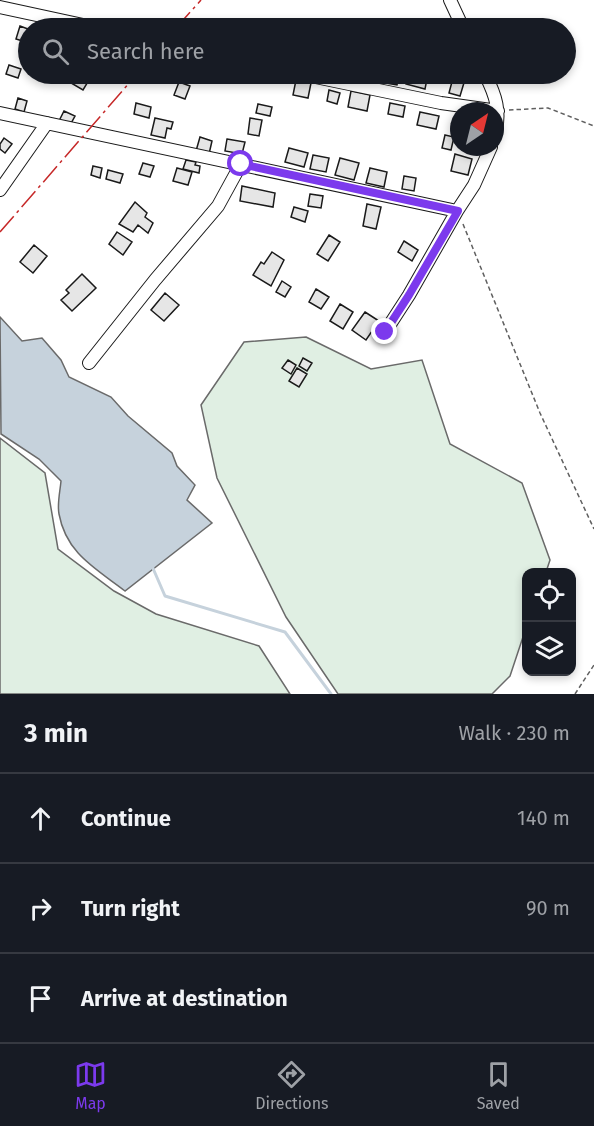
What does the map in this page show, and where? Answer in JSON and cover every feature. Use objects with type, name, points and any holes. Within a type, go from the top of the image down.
[{"type":"street","points":[[450,0],[459,18]]},
{"type":"street","points":[[0,7],[51,18]]},
{"type":"street","points":[[349,84],[450,104]]},
{"type":"street","points":[[490,84],[497,102]]},
{"type":"street","points":[[0,113],[458,211]]},
{"type":"street","points":[[0,190],[47,123]]},
{"type":"street","points":[[385,332],[474,185],[487,156]]},
{"type":"street","points":[[89,363],[162,271],[218,206],[241,164]]},
{"type":"path","points":[[504,111],[548,108],[594,126]]},
{"type":"path","points":[[458,211],[540,413],[594,529]]},
{"type":"path","points":[[575,694],[594,665]]},
{"type":"green space","points":[[306,337],[371,369],[422,360],[450,444],[522,483],[550,560],[547,568],[522,568],[522,640],[510,676],[492,694],[338,694],[286,617],[217,478],[201,405],[244,342]]},
{"type":"green space","points":[[0,438],[45,473],[58,549],[114,591],[156,614],[259,646],[290,694],[0,694]]},
{"type":"shaded area","points":[[0,317],[22,341],[42,338],[61,360],[69,377],[111,397],[128,416],[172,453],[177,466],[195,485],[187,500],[212,523],[125,591],[83,558],[68,539],[58,510],[61,481],[39,459],[1,434]]},
{"type":"building","points":[[9,65],[18,68],[18,78],[6,74]]},
{"type":"building","points":[[73,84],[87,84],[83,90]]},
{"type":"building","points":[[178,84],[190,86],[185,99],[174,95]]},
{"type":"building","points":[[295,84],[311,84],[308,98],[293,95]]},
{"type":"building","points":[[406,84],[426,84],[425,89]]},
{"type":"building","points":[[451,84],[464,84],[460,96],[449,93]]},
{"type":"building","points":[[329,90],[340,93],[337,104],[327,101]]},
{"type":"building","points":[[351,91],[370,95],[367,111],[348,107]]},
{"type":"building","points":[[18,98],[27,101],[24,112],[15,109]]},
{"type":"building","points":[[136,103],[151,107],[149,118],[134,114]]},
{"type":"building","points":[[390,103],[405,106],[403,117],[388,114]]},
{"type":"building","points":[[258,104],[272,107],[270,116],[256,113]]},
{"type":"building","points":[[64,111],[75,116],[69,127],[59,121]]},
{"type":"building","points":[[420,112],[439,116],[436,129],[417,125]]},
{"type":"building","points":[[155,118],[173,122],[171,129],[167,128],[165,138],[151,135]]},
{"type":"building","points":[[250,118],[262,120],[259,136],[248,134]]},
{"type":"building","points":[[445,135],[450,136],[450,150],[442,148]]},
{"type":"building","points":[[200,137],[212,141],[209,154],[196,151]]},
{"type":"building","points":[[4,138],[12,144],[5,153],[0,149]]},
{"type":"building","points":[[227,139],[245,142],[242,154],[225,151]]},
{"type":"building","points":[[289,148],[308,153],[304,167],[285,162]]},
{"type":"building","points":[[313,155],[329,158],[326,172],[310,169]]},
{"type":"building","points":[[455,156],[472,159],[468,175],[451,171]]},
{"type":"building","points":[[340,158],[359,163],[354,180],[335,175]]},
{"type":"building","points":[[186,160],[196,162],[195,165],[200,166],[199,173],[183,169]]},
{"type":"building","points":[[143,163],[154,166],[150,177],[139,174]]},
{"type":"building","points":[[93,166],[102,168],[100,178],[91,175]]},
{"type":"building","points":[[177,168],[192,172],[188,185],[173,181]]},
{"type":"building","points":[[370,168],[387,172],[384,187],[366,183]]},
{"type":"building","points":[[108,170],[123,174],[120,183],[106,179]]},
{"type":"building","points":[[404,176],[416,178],[414,191],[402,189]]},
{"type":"building","points":[[242,186],[275,193],[273,207],[240,201]]},
{"type":"building","points":[[310,194],[323,196],[321,208],[308,206]]},
{"type":"building","points":[[135,202],[147,213],[145,217],[153,223],[148,233],[138,225],[133,232],[119,224]]},
{"type":"building","points":[[367,204],[381,207],[376,229],[363,226]]},
{"type":"building","points":[[294,207],[308,211],[305,222],[291,217]]},
{"type":"building","points":[[117,232],[132,242],[123,255],[109,244]]},
{"type":"building","points":[[329,235],[340,242],[328,261],[317,254]]},
{"type":"building","points":[[404,241],[418,250],[412,261],[398,252]]},
{"type":"building","points":[[34,245],[47,256],[33,273],[20,262]]},
{"type":"building","points":[[272,252],[284,260],[271,286],[253,275],[261,262],[264,264]]},
{"type":"building","points":[[82,274],[96,288],[72,311],[61,300],[69,293],[66,290]]},
{"type":"building","points":[[282,281],[291,287],[285,297],[276,292]]},
{"type":"building","points":[[316,289],[329,297],[321,309],[309,302]]},
{"type":"building","points":[[165,293],[179,305],[164,321],[151,310]]},
{"type":"building","points":[[340,304],[353,312],[343,329],[330,321]]},
{"type":"building","points":[[365,312],[379,321],[366,340],[352,330]]},
{"type":"building","points":[[303,358],[312,363],[307,371],[299,366]]},
{"type":"building","points":[[288,360],[296,365],[291,374],[282,368]]},
{"type":"building","points":[[297,368],[307,374],[299,387],[289,381]]},
{"type":"waterway","points":[[152,566],[165,596],[285,632],[331,694]]},
{"type":"power","points":[[185,18],[201,0]]},
{"type":"power","points":[[0,232],[128,84]]},
{"type":"route","points":[[241,164],[458,211],[385,332]]}]
